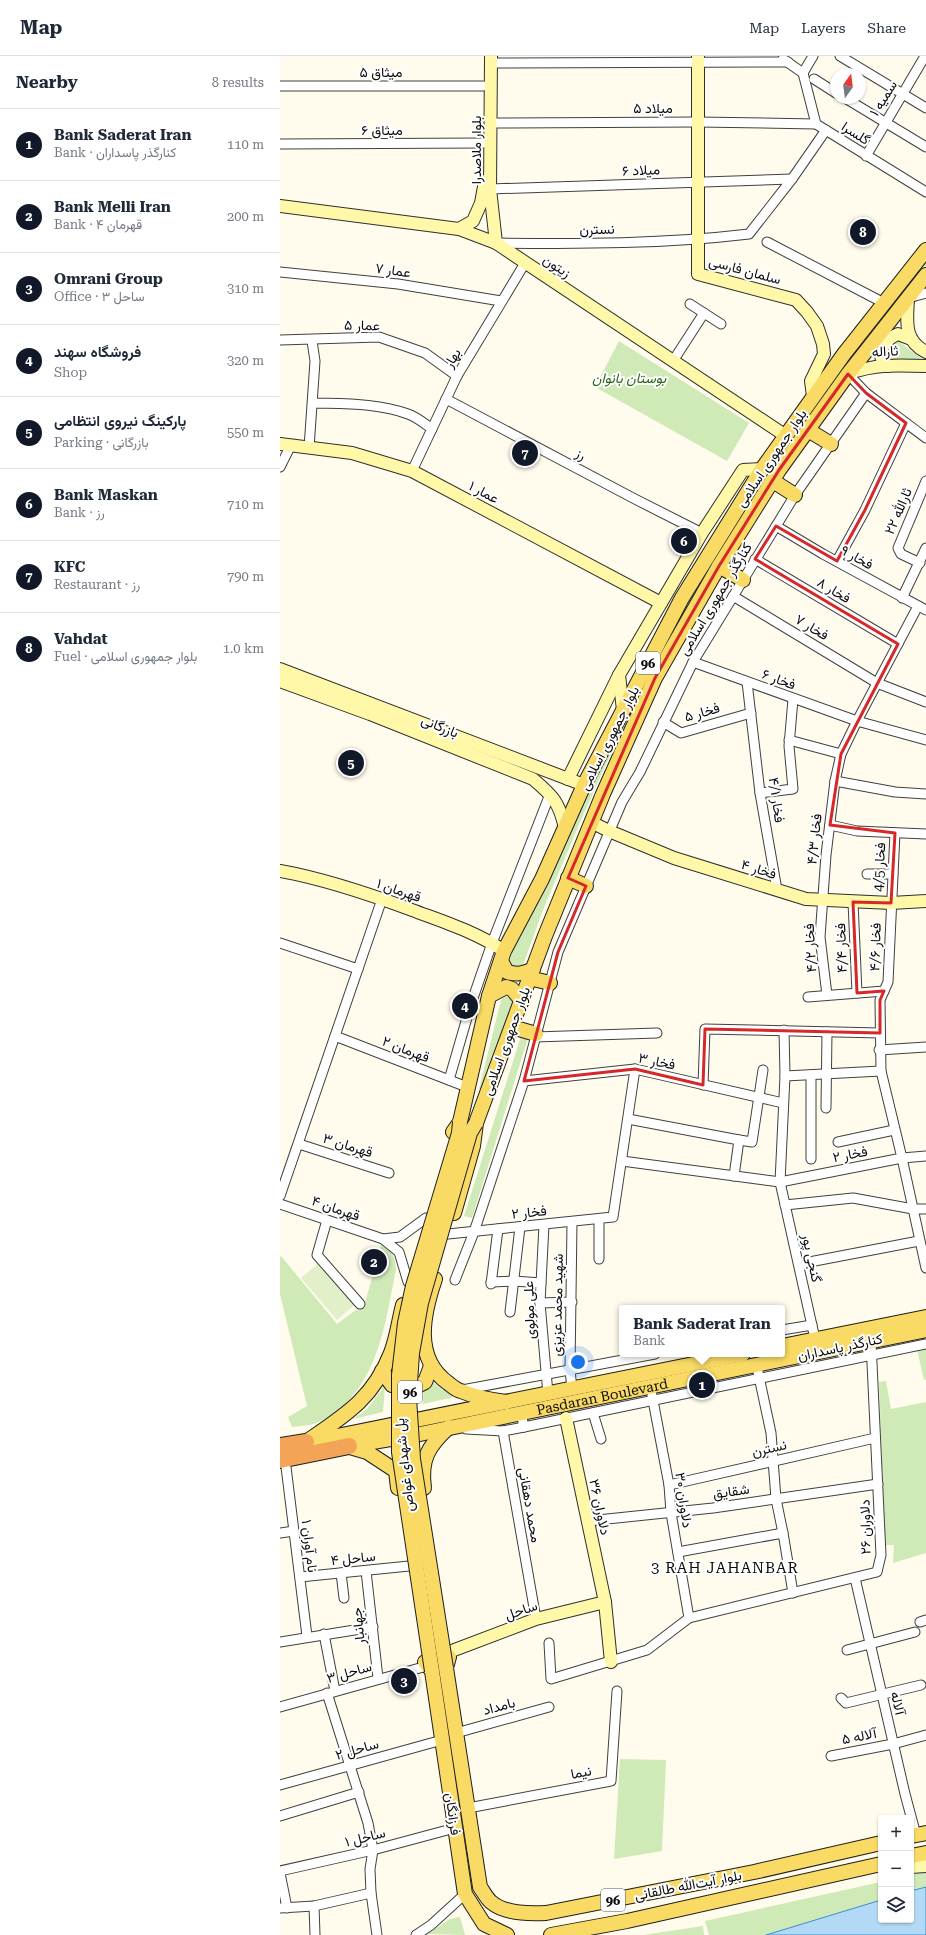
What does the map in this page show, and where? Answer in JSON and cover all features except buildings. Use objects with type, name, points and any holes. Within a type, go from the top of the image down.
[{"type":"highway","name":"96","points":[[282,1455],[306,1442]]},
{"type":"highway","points":[[282,1455],[349,1446]]},
{"type":"main road","name":"بلوار جمهوری اسلامی","points":[[460,1122],[489,996],[502,956],[542,879],[584,785],[682,598],[762,469],[813,396],[926,250]]},
{"type":"main road","name":"بلوار جمهوری اسلامی","points":[[476,1123],[531,973],[568,878],[591,822],[655,678],[719,566],[773,481],[848,374],[926,275]]},
{"type":"main road","points":[[808,430],[831,444]]},
{"type":"main road","points":[[773,481],[796,495]]},
{"type":"main road","points":[[719,566],[743,580]]},
{"type":"main road","points":[[568,878],[586,886]]},
{"type":"main road","points":[[502,956],[508,972],[515,974],[531,973],[550,983]]},
{"type":"main road","points":[[489,996],[506,987],[512,988],[522,1001]]},
{"type":"main road","points":[[512,1027],[536,1036]]},
{"type":"main road","name":"پل شهدای غواص","points":[[429,1669],[399,1452],[399,1375],[405,1323],[413,1286],[459,1133],[460,1122]]},
{"type":"main road","name":"96","points":[[306,1442],[342,1417],[360,1402],[374,1386],[382,1371],[391,1352],[408,1282],[452,1133],[460,1122]]},
{"type":"main road","points":[[476,1123],[473,1146],[433,1285],[424,1329],[425,1346],[431,1366],[441,1378],[460,1391],[482,1398],[506,1402]]},
{"type":"main road","name":"پل شهدای غواص","points":[[446,1668],[414,1465],[409,1398],[412,1354],[422,1297],[470,1133],[476,1123]]},
{"type":"main road","points":[[785,1345],[926,1317]]},
{"type":"main road","name":"Pasdaran Boulevard","points":[[349,1446],[521,1413],[652,1393],[871,1348],[926,1330]]},
{"type":"main road","name":"Pasdaran Boulevard","points":[[306,1442],[728,1357]]},
{"type":"main road","points":[[382,1371],[392,1385],[409,1390],[425,1382],[431,1366]]},
{"type":"main road","points":[[422,1470],[428,1448],[449,1427]]},
{"type":"main road","points":[[349,1446],[367,1452],[396,1471]]},
{"type":"main road","points":[[429,1669],[409,1566],[396,1471],[396,1462],[399,1456],[410,1453],[416,1455],[422,1470],[449,1652],[446,1668]]},
{"type":"main road","name":"فرزانگان","points":[[446,1668],[480,1887]]},
{"type":"main road","name":"فرزانگان","points":[[429,1669],[442,1740],[465,1894]]},
{"type":"main road","name":"بلوار آیت‌الله طالقانی","points":[[480,1887],[490,1902],[501,1908],[524,1914],[539,1913],[754,1872],[878,1844]]},
{"type":"main road","points":[[914,1855],[926,1853]]},
{"type":"main road","points":[[800,1862],[792,1867],[791,1876],[795,1880],[804,1881]]},
{"type":"main road","name":"بلوار آیت‌الله طالقانی","points":[[551,1935],[628,1921],[878,1865]]},
{"type":"main road","points":[[754,1872],[763,1878],[763,1888],[760,1891]]},
{"type":"main road","points":[[465,1894],[484,1924],[507,1935]]},
{"type":"street","points":[[779,56],[803,73],[816,124]]},
{"type":"street","points":[[803,73],[813,56]]},
{"type":"street","points":[[840,56],[926,108]]},
{"type":"street","name":"سمیه ۱","points":[[866,156],[884,123],[925,56]]},
{"type":"street","points":[[488,58],[698,59],[788,62]]},
{"type":"street","name":"بلوار ملاصدرا","points":[[488,58],[487,189],[496,243]]},
{"type":"street","name":"سلمان فارسی","points":[[698,59],[698,274],[796,300],[808,312],[817,326],[823,344],[824,354],[811,380],[813,396]]},
{"type":"street","points":[[814,79],[830,88]]},
{"type":"street","name":"میثاق ۵","points":[[280,86],[487,86]]},
{"type":"street","name":"بلوار ملاصدرا","points":[[487,86],[490,123],[487,144]]},
{"type":"street","points":[[854,104],[926,147]]},
{"type":"street","name":"میلاد ۵","points":[[490,123],[698,122],[816,124]]},
{"type":"street","name":"گلسرا","points":[[816,124],[926,192]]},
{"type":"street","name":"نسترن","points":[[496,243],[606,244],[698,240],[750,234],[792,179],[826,130]]},
{"type":"street","name":"میثاق ۶","points":[[280,144],[487,144]]},
{"type":"street","name":"میلاد ۶","points":[[487,189],[792,179]]},
{"type":"street","name":"بلوار ملاصدرا","points":[[459,229],[473,221],[487,189]]},
{"type":"street","name":"زیتون","points":[[280,206],[459,229],[496,243],[786,436]]},
{"type":"street","points":[[767,242],[884,303]]},
{"type":"street","name":"بهار","points":[[412,471],[457,376],[525,263]]},
{"type":"street","name":"عمار ۷","points":[[280,272],[398,284],[501,301]]},
{"type":"street","points":[[908,298],[926,293]]},
{"type":"street","name":"ثاراله","points":[[908,298],[907,328],[911,339],[916,346],[926,352]]},
{"type":"street","points":[[690,304],[721,324]]},
{"type":"street","points":[[673,361],[704,313]]},
{"type":"street","points":[[888,366],[883,362],[880,356],[883,346],[890,337],[898,334],[911,339]]},
{"type":"street","name":"عمار ۵","points":[[280,340],[312,341],[379,337],[425,353],[457,376]]},
{"type":"street","points":[[309,448],[315,361],[312,341]]},
{"type":"street","name":"ثاراله","points":[[848,374],[863,368],[888,366],[926,366]]},
{"type":"street","points":[[848,374],[866,394],[926,438]]},
{"type":"street","name":"کنارگذر جمهوری اسلامی","points":[[454,1280],[474,1232],[524,1081],[558,952],[609,831],[693,662],[755,559],[796,495],[866,394]]},
{"type":"street","name":"رز","points":[[446,399],[702,533]]},
{"type":"street","points":[[313,403],[368,406],[392,410],[410,415],[432,429]]},
{"type":"street","points":[[837,561],[868,504],[906,423]]},
{"type":"street","points":[[280,467],[285,445]]},
{"type":"street","name":"عمار ۱","points":[[285,445],[352,453],[412,471],[661,603]]},
{"type":"street","points":[[568,779],[619,675],[702,533],[743,470],[762,469]]},
{"type":"street","name":"ثارالله ۲۲","points":[[920,563],[901,554],[898,548],[926,481]]},
{"type":"street","name":"فخار ۹","points":[[776,526],[922,608]]},
{"type":"street","points":[[902,598],[926,548]]},
{"type":"street","name":"فخار ۸","points":[[755,559],[898,644]]},
{"type":"street","name":"فخار ۷","points":[[733,596],[877,683],[926,702]]},
{"type":"street","name":"فخار ۴/۳","points":[[824,900],[826,855],[834,781],[841,754],[856,721],[898,644],[922,608]]},
{"type":"street","name":"فخار ۶","points":[[693,662],[856,721],[926,740]]},
{"type":"street","name":"بازرگانی","points":[[280,669],[428,732],[533,779],[550,794],[559,806],[565,828]]},
{"type":"street","points":[[619,675],[623,710]]},
{"type":"street","name":"بازرگانی","points":[[280,681],[428,732],[540,768],[584,785]]},
{"type":"street","name":"فخار ۴/۱","points":[[747,682],[760,793],[778,890]]},
{"type":"street","points":[[760,793],[793,789],[789,740],[793,699]]},
{"type":"street","name":"فخار ۵","points":[[663,722],[681,733],[751,713]]},
{"type":"street","points":[[789,740],[841,754]]},
{"type":"street","points":[[533,779],[537,779],[541,776],[542,772],[540,768]]},
{"type":"street","points":[[834,781],[895,792],[926,794]]},
{"type":"street","points":[[449,1080],[471,1004],[492,943],[550,794]]},
{"type":"street","name":"فخار ۴","points":[[591,822],[674,858],[806,899],[891,903],[926,901]]},
{"type":"street","points":[[830,825],[857,831],[926,834]]},
{"type":"street","name":"فخار 4/5","points":[[891,903],[895,833]]},
{"type":"street","name":"قهرمان ۱","points":[[280,871],[314,877],[382,899],[459,927],[492,943],[502,956]]},
{"type":"street","points":[[867,874],[893,874]]},
{"type":"street","points":[[280,1196],[382,899]]},
{"type":"street","name":"فخار ۴/۲","points":[[824,900],[820,937],[827,995]]},
{"type":"street","name":"فخار ۴/۴","points":[[854,902],[856,993]]},
{"type":"street","name":"فخار ۴/۶","points":[[891,903],[888,982],[880,1000],[881,1071],[914,1209],[919,1241],[926,1268]]},
{"type":"street","points":[[280,943],[358,969]]},
{"type":"street","points":[[808,997],[884,991]]},
{"type":"street","points":[[703,1085],[705,1029],[880,1033]]},
{"type":"street","name":"گنجی پور","points":[[784,1030],[785,1076],[780,1182],[815,1339]]},
{"type":"street","points":[[536,1036],[657,1032]]},
{"type":"street","points":[[826,1108],[827,1032]]},
{"type":"street","name":"قهرمان ۲","points":[[335,1036],[467,1087]]},
{"type":"street","points":[[880,1050],[926,1047]]},
{"type":"street","points":[[622,1161],[635,1069]]},
{"type":"street","name":"فخار ۳","points":[[524,1081],[635,1069],[783,1103]]},
{"type":"street","points":[[628,1119],[752,1142],[760,1098],[763,1070]]},
{"type":"street","points":[[785,1076],[881,1071]]},
{"type":"street","points":[[811,1075],[811,1159]]},
{"type":"street","points":[[838,1142],[894,1130]]},
{"type":"street","points":[[734,1176],[739,1140]]},
{"type":"street","name":"قهرمان ۳","points":[[299,1144],[389,1173]]},
{"type":"street","name":"فخار ۲","points":[[448,1234],[614,1217],[622,1161],[780,1182],[902,1158],[926,1156]]},
{"type":"street","points":[[786,1205],[853,1198],[914,1209],[926,1209]]},
{"type":"street","name":"قهرمان ۴","points":[[280,1204],[384,1239],[399,1252],[408,1282]]},
{"type":"street","points":[[384,1239],[400,1237],[426,1218]]},
{"type":"street","points":[[599,1219],[599,1259]]},
{"type":"street","points":[[327,1220],[317,1255],[360,1304]]},
{"type":"street","name":"شهید محمد عزیزی","points":[[572,1222],[570,1370],[572,1389]]},
{"type":"street","name":"علی مولوی","points":[[544,1225],[540,1303],[548,1394]]},
{"type":"street","points":[[510,1312],[520,1227]]},
{"type":"street","points":[[498,1229],[491,1283],[514,1281],[541,1283]]},
{"type":"street","points":[[799,1264],[919,1241]]},
{"type":"street","points":[[540,1303],[572,1302]]},
{"type":"street","points":[[785,1330],[812,1325]]},
{"type":"street","name":"کنارگذر پاسداران","points":[[871,1348],[926,1344]]},
{"type":"street","name":"دلاوران ۲۶","points":[[549,1643],[551,1679],[647,1650],[689,1618],[877,1572],[881,1555],[871,1348]]},
{"type":"street","points":[[460,1391],[639,1357]]},
{"type":"street","points":[[758,1371],[770,1433],[776,1499],[793,1593]]},
{"type":"street","points":[[449,1427],[502,1431],[593,1413],[652,1393]]},
{"type":"street","name":"دلاوران ۳۰","points":[[652,1393],[669,1485],[671,1513],[689,1618]]},
{"type":"street","points":[[521,1413],[524,1427]]},
{"type":"street","points":[[593,1413],[601,1439]]},
{"type":"street","name":"دلاوران ۳۶","points":[[566,1418],[605,1602],[611,1662]]},
{"type":"street","name":"محمد دهقانی","points":[[502,1431],[536,1619]]},
{"type":"street","name":"نسترن","points":[[669,1485],[875,1438]]},
{"type":"street","name":"نام آوران ۱","points":[[282,1455],[308,1636]]},
{"type":"street","name":"شقایق","points":[[588,1521],[671,1513],[878,1484]]},
{"type":"street","points":[[280,1533],[294,1531]]},
{"type":"street","points":[[678,1552],[783,1533]]},
{"type":"street","name":"ساحل ۴","points":[[300,1577],[409,1566]]},
{"type":"street","name":"جهانبار","points":[[366,1570],[378,1678]]},
{"type":"street","points":[[341,1573],[344,1598]]},
{"type":"street","name":"آلاله","points":[[855,1578],[893,1744],[918,1834]]},
{"type":"street","name":"ساحل","points":[[449,1652],[536,1619],[605,1602]]},
{"type":"street","points":[[280,1642],[308,1636],[373,1627]]},
{"type":"street","points":[[846,1650],[915,1632]]},
{"type":"street","points":[[324,1634],[331,1692],[350,1765],[368,1823],[373,1850],[370,1869],[371,1893],[377,1935]]},
{"type":"street","name":"ساحل ۳","points":[[280,1707],[378,1678],[429,1669]]},
{"type":"street","points":[[841,1698],[846,1703],[882,1696],[921,1685]]},
{"type":"street","name":"نیما","points":[[468,1808],[610,1781],[617,1691]]},
{"type":"street","name":"بامداد","points":[[456,1733],[549,1707]]},
{"type":"street","name":"آلاله ۵","points":[[831,1756],[893,1744],[926,1735]]},
{"type":"street","name":"ساحل ۲","points":[[280,1785],[442,1740]]},
{"type":"street","points":[[280,1816],[359,1792]]},
{"type":"street","name":"ساحل ۱","points":[[280,1877],[455,1828]]},
{"type":"street","points":[[914,1867],[926,1866]]},
{"type":"street","points":[[280,1877],[283,1908],[314,1906],[371,1893]]},
{"type":"street","points":[[416,1935],[431,1925],[465,1894]]},
{"type":"street","points":[[314,1906],[315,1935]]},
{"type":"highlighted area","points":[[848,374],[866,393],[906,423],[865,510],[837,561],[776,526],[755,559],[898,644],[841,754],[830,825],[895,833],[891,903],[853,902],[857,993],[884,991],[880,1000],[880,1033],[705,1029],[703,1085],[635,1069],[524,1081],[558,952],[586,886],[568,878],[655,678],[719,566],[779,470]]},
{"type":"green space","points":[[926,257],[926,265],[868,338],[812,414],[663,654],[605,766],[543,910],[523,965],[515,969],[510,967],[509,962],[513,950],[627,712],[699,581],[741,512],[837,371]]},
{"type":"green space","points":[[896,340],[926,362],[895,362],[887,358],[885,351]]},
{"type":"green space","name":"بوستان بانوان","points":[[619,341],[749,423],[727,461],[595,387]]},
{"type":"green space","points":[[508,996],[513,1002],[482,1090],[479,1089],[501,1000]]},
{"type":"green space","points":[[521,1036],[528,1038],[472,1218],[464,1216]]},
{"type":"green space","points":[[381,1245],[393,1254],[396,1269],[382,1335],[375,1357],[365,1378],[353,1396],[336,1411],[316,1423],[292,1427],[288,1417],[307,1406],[280,1294],[280,1257],[281,1256],[337,1324],[365,1303]]},
{"type":"green space","points":[[321,1261],[357,1303],[337,1320],[301,1278]]},
{"type":"green space","points":[[926,1344],[926,1380],[924,1380],[916,1345]]},
{"type":"green space","points":[[424,1370],[436,1385],[454,1397],[423,1404]]},
{"type":"green space","points":[[886,1381],[891,1409],[926,1402],[926,1553],[893,1563],[894,1545],[885,1545],[879,1382]]},
{"type":"green space","points":[[385,1385],[383,1412],[353,1419],[367,1409]]},
{"type":"green space","points":[[620,1759],[666,1760],[662,1851],[614,1859]]},
{"type":"green space","points":[[926,1871],[926,1887],[914,1890],[914,1874]]},
{"type":"green space","points":[[878,1883],[878,1901],[766,1935],[709,1935],[705,1921]]},
{"type":"green space","points":[[460,1917],[465,1935],[427,1934],[450,1919]]},
{"type":"green space","points":[[703,1926],[704,1935],[643,1935]]},
{"type":"water","points":[[926,1887],[926,1935],[766,1935],[878,1901],[878,1923],[914,1923],[914,1890]]},
{"type":"place","name":"Vahdat","points":[[863,232]]},
{"type":"place","name":"KFC","points":[[525,453]]},
{"type":"place","name":"Bank Maskan","points":[[684,541]]},
{"type":"place","name":"پارکینگ نیروی انتظامی","points":[[351,763]]},
{"type":"place","name":"فروشگاه سهند","points":[[465,1006]]},
{"type":"place","name":"Bank Melli Iran","points":[[374,1262]]},
{"type":"place","name":"Bank Saderat Iran","points":[[702,1385]]},
{"type":"place","name":"Omrani Group","points":[[404,1681]]},
{"type":"district","name":"3 RAH JAHANBAR","points":[[725,1568]]}]
